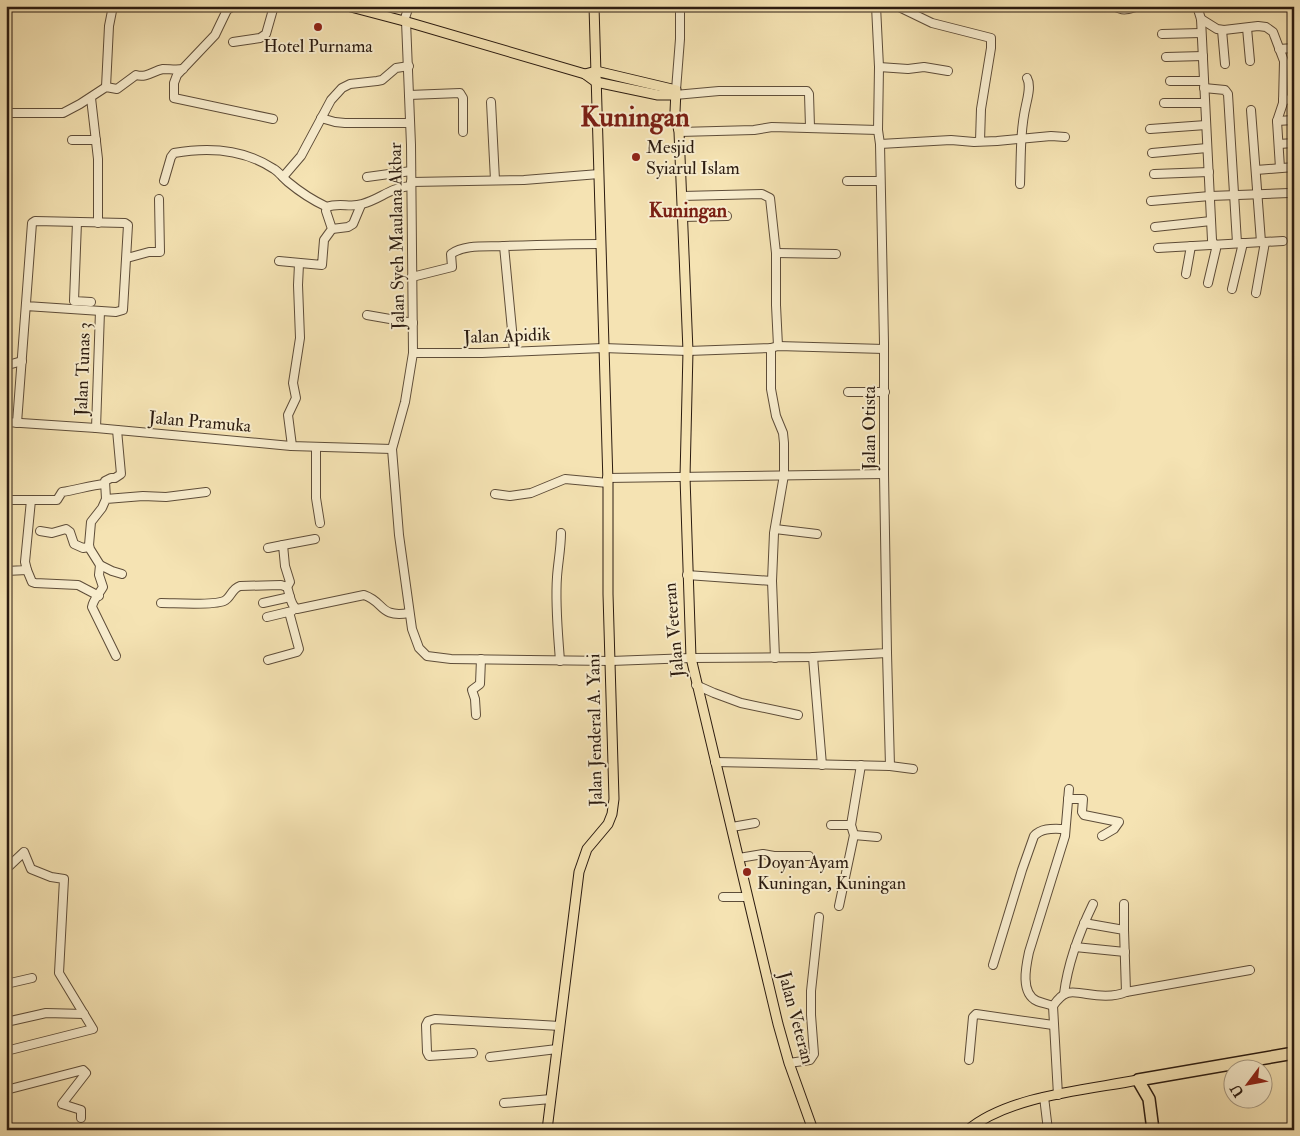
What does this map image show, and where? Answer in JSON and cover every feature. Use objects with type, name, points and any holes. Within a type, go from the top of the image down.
[{"type":"highway","points":[[1153,1130],[1149,1099],[1138,1080],[1294,1053]]},
{"type":"highway","points":[[1149,1099],[1156,1078]]},
{"type":"main road","points":[[347,6],[586,74],[596,82],[658,95],[675,92]]},
{"type":"main road","name":"Jalan Jenderal A. Yani","points":[[547,1130],[570,936],[581,861],[587,849],[608,824],[612,814],[614,799],[608,594],[608,480],[594,6]]},
{"type":"main road","points":[[586,74],[596,71],[675,92]]},
{"type":"main road","name":"Jalan Veteran","points":[[675,92],[675,112],[679,132],[688,351],[684,477],[691,658],[747,897],[789,1063],[814,1130]]},
{"type":"main road","points":[[968,1130],[992,1114],[1044,1097],[1138,1080]]},
{"type":"street","points":[[106,87],[109,26],[113,6]]},
{"type":"street","points":[[234,6],[226,10],[215,35],[177,75],[174,82],[174,98],[272,119]]},
{"type":"street","points":[[233,42],[260,38],[266,34],[274,6]]},
{"type":"street","points":[[405,21],[409,6]]},
{"type":"street","points":[[709,6],[680,6],[680,39],[675,92],[807,91],[809,94],[810,127]]},
{"type":"street","name":"Jalan Otista","points":[[876,6],[879,67],[878,130],[880,144],[885,392],[884,474],[890,766]]},
{"type":"street","points":[[1114,6],[1121,10],[1128,10],[1139,6]]},
{"type":"street","points":[[1197,6],[1201,19],[1211,221],[1216,249],[1208,283]]},
{"type":"street","points":[[901,8],[932,23],[991,38],[981,108],[980,141]]},
{"type":"street","points":[[1201,19],[1222,30],[1266,27],[1273,32],[1284,61],[1283,100],[1277,121],[1280,168]]},
{"type":"street","name":"Jalan Syeh Maulana Akbar","points":[[392,449],[405,402],[413,353],[409,66],[405,21]]},
{"type":"street","points":[[1247,28],[1250,60]]},
{"type":"street","points":[[1222,30],[1225,64]]},
{"type":"street","points":[[1162,34],[1201,33]]},
{"type":"street","points":[[1279,50],[1294,48]]},
{"type":"street","points":[[1166,57],[1202,56]]},
{"type":"street","points":[[285,179],[301,156],[331,100],[342,88],[350,84],[382,80],[396,68],[409,66]]},
{"type":"street","points":[[879,67],[908,69],[924,67],[948,71]]},
{"type":"street","points":[[6,112],[63,113],[106,87],[117,89],[136,75],[142,77],[162,69],[183,69]]},
{"type":"street","points":[[1284,74],[1294,73]]},
{"type":"street","points":[[1020,184],[1021,139],[1029,94],[1029,81],[1027,78]]},
{"type":"street","points":[[1170,81],[1204,84],[1225,90],[1228,94],[1234,195],[1240,243],[1232,289]]},
{"type":"street","points":[[409,95],[460,93],[463,98],[463,132]]},
{"type":"street","points":[[90,98],[96,140],[98,223]]},
{"type":"street","points":[[1283,100],[1294,99]]},
{"type":"street","points":[[491,102],[496,180]]},
{"type":"street","points":[[1164,102],[1205,103]]},
{"type":"street","points":[[1251,110],[1257,194],[1263,242],[1256,293]]},
{"type":"street","points":[[323,118],[333,122],[364,124],[410,122]]},
{"type":"street","points":[[1277,121],[1294,120]]},
{"type":"street","points":[[1150,129],[1206,125]]},
{"type":"street","points":[[679,132],[754,130],[772,127],[878,130]]},
{"type":"street","points":[[880,144],[951,140],[980,141],[1051,136],[1065,137]]},
{"type":"street","points":[[72,140],[96,140]]},
{"type":"street","points":[[1279,144],[1294,143]]},
{"type":"street","points":[[1152,153],[1208,148]]},
{"type":"street","points":[[164,181],[174,153],[192,150],[219,150],[253,157],[276,170],[309,198],[327,207],[334,204],[361,205],[392,189],[410,184],[524,180],[599,174]]},
{"type":"street","points":[[1256,170],[1294,167]]},
{"type":"street","points":[[367,177],[411,171]]},
{"type":"street","points":[[1154,174],[1209,172]]},
{"type":"street","points":[[847,181],[880,181]]},
{"type":"street","points":[[1151,201],[1210,196],[1289,193]]},
{"type":"street","points":[[682,196],[767,195],[772,204],[776,253],[776,305],[772,389],[776,416],[783,433],[784,475],[774,529],[772,581],[775,658]]},
{"type":"street","points":[[127,258],[149,252],[160,252],[159,199]]},
{"type":"street","points":[[279,261],[322,266],[324,240],[332,229],[348,227],[353,224],[361,205]]},
{"type":"street","points":[[327,207],[326,211],[332,229]]},
{"type":"street","points":[[683,217],[727,216]]},
{"type":"street","points":[[17,423],[32,223],[35,221],[125,223],[128,225],[124,310],[116,312],[26,306]]},
{"type":"street","points":[[1155,227],[1211,221]]},
{"type":"street","points":[[77,222],[74,301],[92,302]]},
{"type":"street","points":[[1158,248],[1283,241]]},
{"type":"street","points":[[412,277],[452,267],[451,254],[472,248],[533,244],[600,244]]},
{"type":"street","points":[[504,246],[514,351]]},
{"type":"street","points":[[1186,274],[1191,246]]},
{"type":"street","points":[[776,253],[836,254]]},
{"type":"street","points":[[292,446],[288,415],[296,398],[293,383],[300,338],[299,264]]},
{"type":"street","name":"Jalan Tunas 3","points":[[96,428],[100,311]]},
{"type":"street","points":[[367,315],[413,323]]},
{"type":"street","name":"Jalan Apidik","points":[[413,353],[603,348],[688,351],[774,347],[884,349]]},
{"type":"street","points":[[6,361],[8,365],[22,361]]},
{"type":"street","points":[[848,392],[885,392]]},
{"type":"street","name":"Jalan Pramuka","points":[[6,422],[96,428],[316,448],[392,449]]},
{"type":"street","points":[[117,430],[121,474],[105,482],[106,499],[102,508],[91,522],[89,547],[100,565],[122,574]]},
{"type":"street","points":[[316,448],[316,498],[320,523]]},
{"type":"street","points":[[392,449],[399,534],[412,630],[419,648],[427,656],[481,659],[611,661],[813,657],[887,653]]},
{"type":"street","points":[[495,494],[510,496],[531,493],[565,479],[608,480],[884,474]]},
{"type":"street","points":[[6,500],[57,500],[62,492],[105,484]]},
{"type":"street","points":[[106,499],[143,496],[166,497],[206,492]]},
{"type":"street","points":[[31,500],[25,562],[32,582],[78,585],[99,596]]},
{"type":"street","points":[[40,532],[52,533],[66,528],[70,532],[74,544],[83,548],[89,547]]},
{"type":"street","points":[[774,529],[818,534]]},
{"type":"street","points":[[560,660],[556,614],[561,534]]},
{"type":"street","points":[[268,548],[315,539]]},
{"type":"street","points":[[268,660],[297,652],[299,649],[294,608],[287,587],[290,582],[283,545]]},
{"type":"street","points":[[100,565],[99,575],[103,587],[99,596],[92,602],[92,607],[116,656]]},
{"type":"street","points":[[6,571],[27,570]]},
{"type":"street","points":[[687,575],[772,581]]},
{"type":"street","points":[[161,603],[218,603],[225,601],[234,588],[242,585],[282,585],[287,587]]},
{"type":"street","points":[[267,617],[364,595],[371,598],[385,611],[400,614],[410,613]]},
{"type":"street","points":[[263,603],[290,597]]},
{"type":"street","points":[[813,657],[822,765]]},
{"type":"street","points":[[476,715],[475,699],[472,690],[480,684],[481,659]]},
{"type":"street","points":[[696,685],[714,694],[740,703],[798,715]]},
{"type":"street","points":[[715,762],[890,766],[913,769]]},
{"type":"street","points":[[840,906],[854,835],[851,826],[861,765]]},
{"type":"street","points":[[1053,1006],[1032,998],[1028,992],[1026,970],[1029,952],[1058,860],[1065,830],[1069,789]]},
{"type":"street","points":[[1068,799],[1084,800],[1082,812],[1084,815],[1119,822],[1117,826],[1102,836]]},
{"type":"street","points":[[732,828],[755,823]]},
{"type":"street","points":[[831,825],[851,826]]},
{"type":"street","points":[[993,965],[1019,878],[1034,836],[1037,832],[1046,830],[1065,830]]},
{"type":"street","points":[[854,835],[877,837]]},
{"type":"street","points":[[6,869],[24,852],[31,869],[51,877],[64,879],[59,973],[93,1030],[6,1052]]},
{"type":"street","points":[[739,858],[763,854],[774,856],[809,856]]},
{"type":"street","points":[[723,897],[747,897]]},
{"type":"street","points":[[1064,994],[1068,969],[1092,904]]},
{"type":"street","points":[[1124,904],[1126,992]]},
{"type":"street","points":[[789,1063],[810,1060],[814,1054],[811,991],[819,917]]},
{"type":"street","points":[[1084,923],[1124,930]]},
{"type":"street","points":[[1075,947],[1126,952]]},
{"type":"street","points":[[1058,1095],[1053,1006],[1064,994],[1077,991],[1100,995],[1121,994],[1250,970]]},
{"type":"street","points":[[6,984],[32,978]]},
{"type":"street","points":[[6,1022],[43,1014],[84,1014]]},
{"type":"street","points":[[969,1060],[973,1017],[976,1014],[1054,1025]]},
{"type":"street","points":[[473,1053],[429,1056],[427,1052],[426,1025],[428,1021],[435,1019],[560,1026]]},
{"type":"street","points":[[490,1058],[557,1049]]},
{"type":"street","points":[[6,1090],[84,1070],[86,1073],[62,1104],[81,1110],[81,1118]]},
{"type":"street","points":[[1044,1097],[1048,1130]]},
{"type":"street","points":[[504,1103],[551,1099]]},
{"type":"place","name":"Hotel Purnama","points":[[318,27]]},
{"type":"place","name":"Mesjid Syiarul Islam","points":[[636,157]]},
{"type":"place","name":"Doyan Ayam Kuningan, Kuningan","points":[[747,872]]},
{"type":"district","name":"Kuningan","points":[[635,117]]},
{"type":"district","name":"Kuningan","points":[[688,210]]}]
